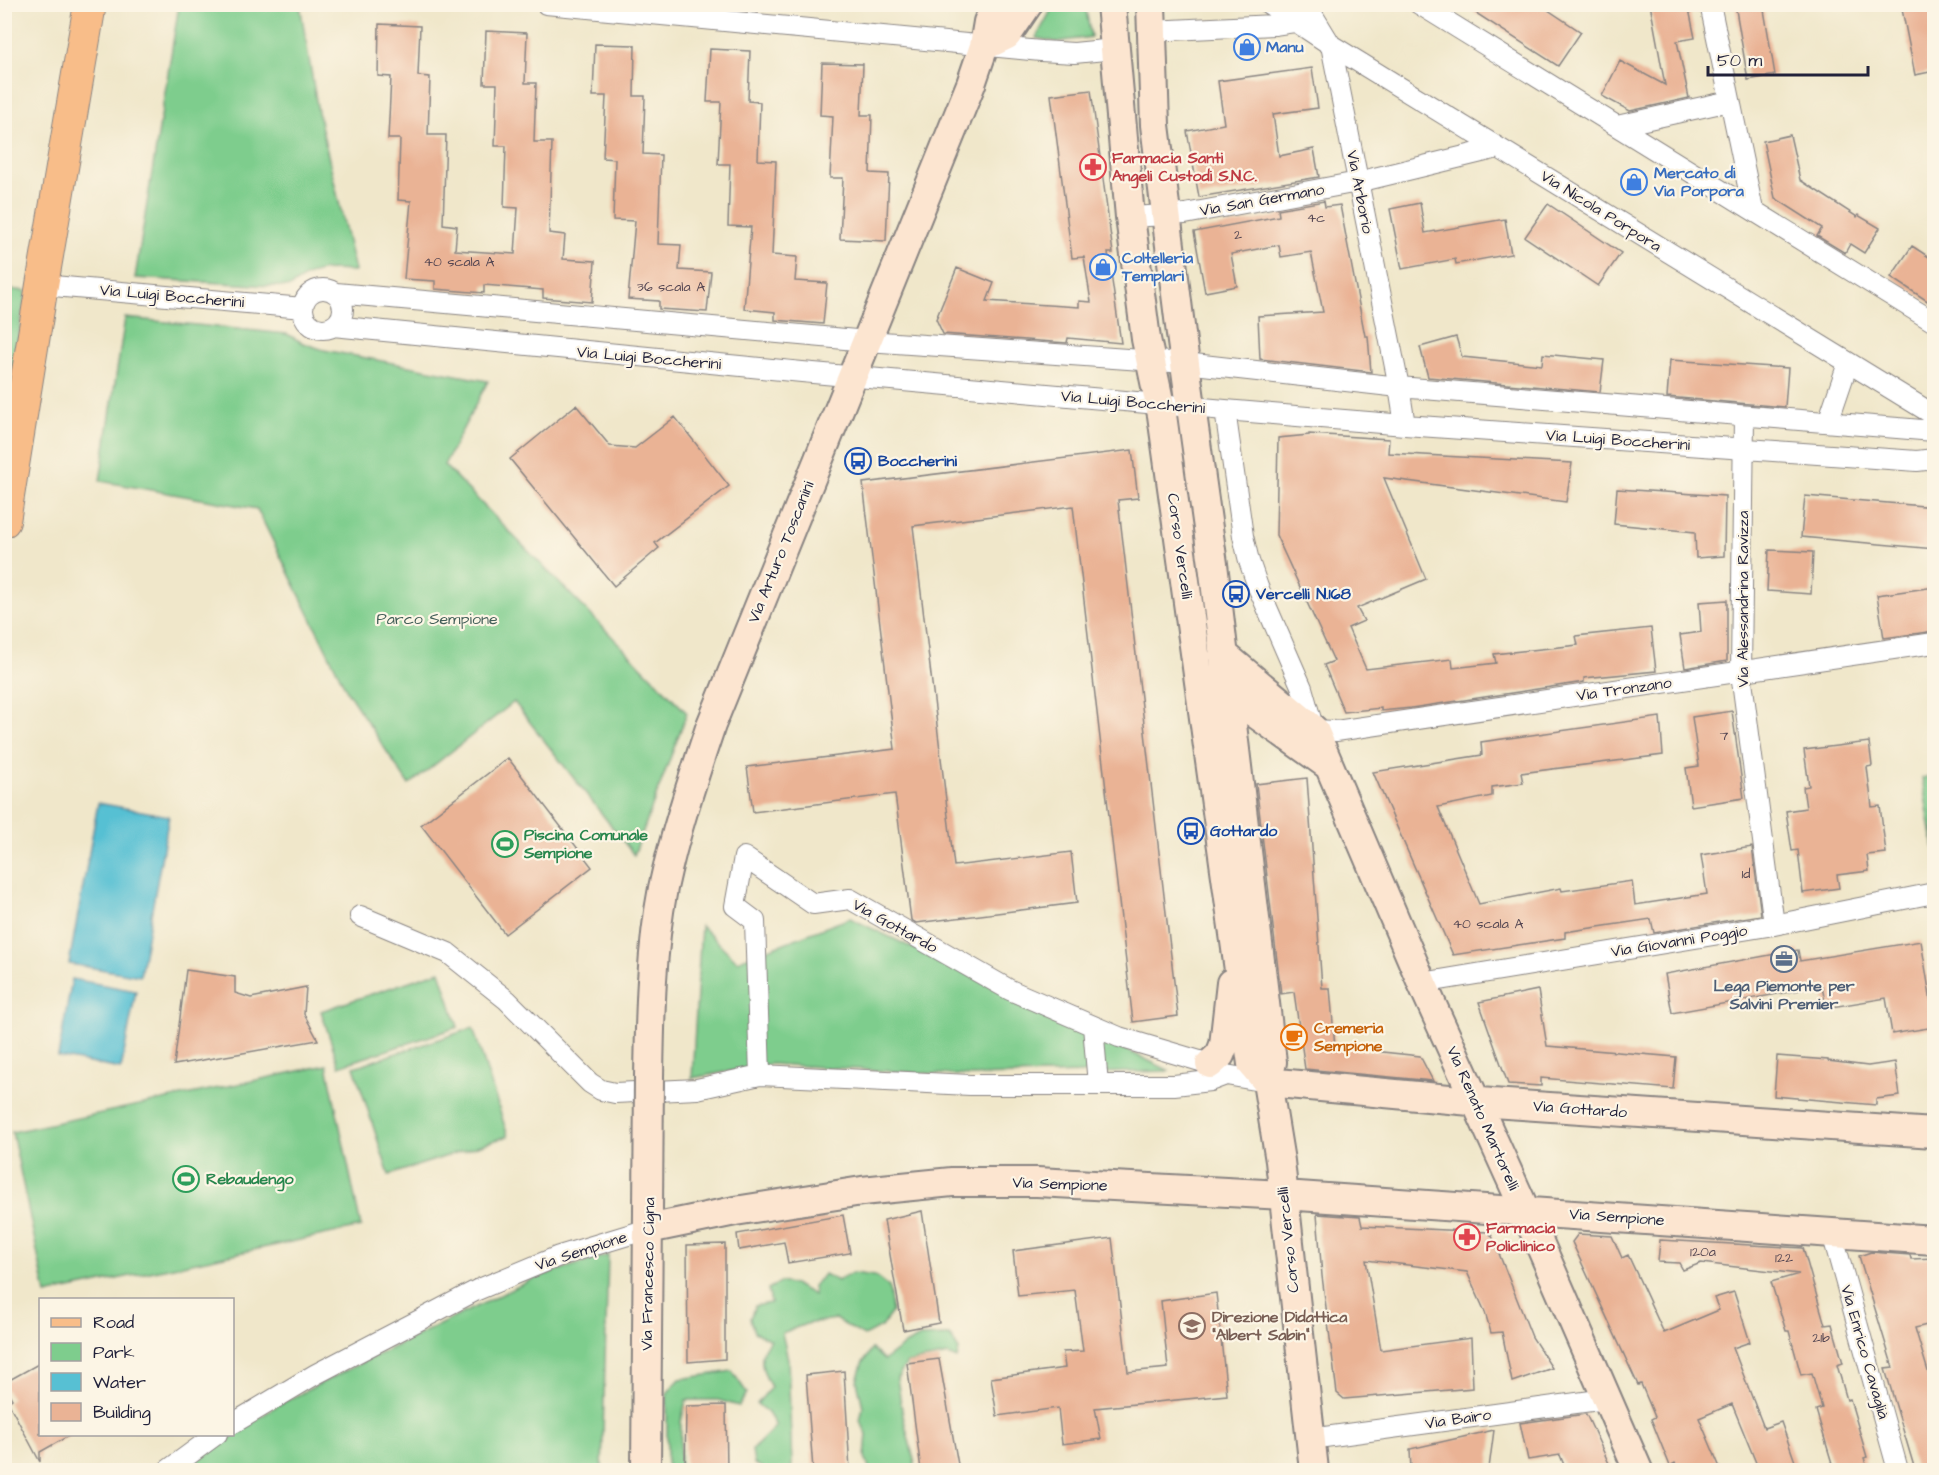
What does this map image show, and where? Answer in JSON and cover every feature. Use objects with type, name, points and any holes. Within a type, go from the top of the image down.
[{"type":"main road","points":[[4,521],[90,4]]},
{"type":"street","points":[[546,4],[1064,53],[1115,49]]},
{"type":"street","points":[[978,4],[984,46]]},
{"type":"street","name":"Via Arturo Toscanini","points":[[649,1077],[654,946],[663,890],[674,842],[711,724],[971,84],[984,46],[988,22],[997,4]]},
{"type":"street","points":[[984,46],[1007,35],[1028,4]]},
{"type":"street","name":"Corso Vercelli","points":[[1111,4],[1130,217],[1150,360],[1160,404],[1252,1064],[1267,1082]]},
{"type":"street","name":"Via Nicola Porpora","points":[[1269,4],[1301,10],[1331,45],[1935,415]]},
{"type":"street","points":[[1419,4],[1935,322]]},
{"type":"street","points":[[1710,4],[1753,210]]},
{"type":"street","points":[[1151,18],[1274,25],[1301,10]]},
{"type":"street","name":"Corso Vercelli","points":[[1151,18],[1155,125],[1228,694],[1272,1062],[1267,1082],[1284,1195],[1314,1470]]},
{"type":"street","name":"Via Arborio","points":[[1331,45],[1405,425]]},
{"type":"street","points":[[1617,126],[1730,101]]},
{"type":"street","name":"Via San Germano","points":[[1130,217],[1185,214],[1358,182],[1498,148]]},
{"type":"street","name":"Via Luigi Boccherini","points":[[42,285],[303,308]]},
{"type":"street","points":[[318,289],[336,293],[342,302],[341,319],[327,329],[315,328],[306,319],[303,308],[308,296],[318,289]]},
{"type":"street","name":"Via Luigi Boccherini","points":[[336,293],[867,341],[1185,363],[1399,387],[1935,430]]},
{"type":"street","name":"Via Luigi Boccherini","points":[[333,326],[852,377],[1405,425],[1917,461],[1935,459]]},
{"type":"street","points":[[1827,422],[1848,363]]},
{"type":"street","name":"Via Renato Martorelli","points":[[1225,410],[1247,552],[1255,581],[1305,696],[1314,730],[1328,765],[1638,1470]]},
{"type":"street","name":"Via Alessandrina Ravizza","points":[[1744,416],[1741,673],[1774,925]]},
{"type":"street","name":"Via Tronzano","points":[[1314,730],[1336,731],[1935,643]]},
{"type":"street","name":"Via Renato Martorelli","points":[[1223,654],[1314,730]]},
{"type":"street","points":[[1199,684],[1228,694],[1328,765]]},
{"type":"street","name":"Via Gottardo","points":[[760,1075],[755,921],[735,906],[744,857],[813,904],[850,899],[1010,990],[1093,1026],[1119,1037],[1218,1069],[1267,1082],[1476,1102],[1935,1133]]},
{"type":"street","name":"Via Giovanni Poggio","points":[[1422,983],[1774,925],[1935,893]]},
{"type":"street","name":"Via Gottardo","points":[[360,916],[448,953],[507,1000],[590,1083],[601,1090],[615,1093],[697,1089],[760,1075],[970,1085],[1174,1085],[1210,1081],[1218,1069]]},
{"type":"street","points":[[1218,1069],[1224,1046],[1231,977],[1238,958]]},
{"type":"street","points":[[1093,1026],[1098,1085]]},
{"type":"street","name":"Via Francesco Cigna","points":[[646,1470],[649,1077]]},
{"type":"street","name":"Via Sempione","points":[[234,1423],[316,1374],[434,1311],[485,1286],[648,1219],[735,1210],[878,1189],[952,1182],[1045,1182],[1525,1210],[1935,1240]]},
{"type":"street","name":"Via Enrico Cavaglià","points":[[1832,1233],[1898,1470]]},
{"type":"street","name":"Via Bairo","points":[[1310,1439],[1606,1399]]},
{"type":"street","points":[[168,1470],[214,1436]]},
{"type":"green space","points":[[179,5],[300,5],[318,112],[355,271],[320,271],[290,287],[135,278]]},
{"type":"green space","points":[[1054,5],[1085,5],[1091,37],[1056,42],[1036,38]]},
{"type":"green space","points":[[5,289],[26,291],[5,421]]},
{"type":"green space","name":"Parco Sempione","points":[[125,318],[287,334],[303,343],[324,350],[488,381],[444,465],[687,713],[634,855],[514,702],[409,785],[348,693],[257,509],[100,481]]},
{"type":"green space","points":[[1934,775],[1934,848],[1922,778]]},
{"type":"green space","points":[[850,918],[1170,1071],[971,1076],[770,1064],[692,1078],[701,926],[737,961]]},
{"type":"green space","points":[[440,971],[458,1027],[339,1066],[321,1011]]},
{"type":"green space","points":[[473,1028],[508,1136],[389,1175],[354,1067]]},
{"type":"green space","name":"Rebaudengo","points":[[327,1065],[361,1227],[46,1294],[12,1132]]},
{"type":"green space","points":[[608,1255],[602,1470],[187,1470],[278,1405],[537,1277]]},
{"type":"green space","points":[[852,1273],[875,1276],[889,1287],[892,1312],[881,1327],[864,1336],[835,1319],[806,1324],[782,1333],[788,1359],[792,1464],[791,1470],[763,1470],[762,1467],[754,1464],[752,1450],[776,1426],[768,1413],[757,1404],[771,1387],[765,1375],[762,1357],[766,1345],[771,1340],[754,1332],[750,1318],[755,1306],[771,1303],[768,1289],[781,1282],[795,1285],[814,1295],[813,1286],[824,1274],[837,1281]]},
{"type":"green space","points":[[950,1336],[959,1350],[957,1359],[948,1355],[907,1363],[897,1378],[903,1416],[915,1464],[914,1470],[870,1470],[865,1457],[867,1434],[860,1421],[863,1407],[857,1381],[862,1364],[872,1349],[884,1360],[920,1337]]},
{"type":"green space","points":[[732,1371],[747,1393],[739,1406],[718,1400],[686,1400],[681,1422],[680,1470],[667,1470],[667,1393],[680,1379]]},
{"type":"water","points":[[98,803],[169,816],[140,976],[69,964]]},
{"type":"water","points":[[72,979],[136,991],[121,1069],[58,1057]]},
{"type":"building","points":[[1462,4],[1539,4],[1581,32],[1558,66]]},
{"type":"building","points":[[1650,4],[1688,4],[1695,38],[1677,41],[1689,98],[1630,111],[1602,96],[1620,61],[1665,85]]},
{"type":"building","points":[[1735,4],[1763,4],[1775,75],[1748,80]]},
{"type":"building","points":[[1901,4],[1935,4],[1935,71],[1915,75]]},
{"type":"building","points":[[379,24],[420,26],[418,76],[430,77],[428,135],[446,135],[443,224],[457,226],[455,250],[515,254],[518,208],[504,207],[506,146],[495,146],[497,84],[484,84],[486,31],[527,33],[525,83],[536,83],[534,142],[552,142],[549,233],[565,235],[563,259],[595,261],[592,302],[543,298],[543,290],[484,285],[484,293],[435,289],[435,281],[404,279],[411,201],[398,200],[400,139],[388,139],[391,77],[378,76]]},
{"type":"building","points":[[595,44],[635,45],[634,96],[645,96],[643,154],[661,155],[658,244],[681,245],[679,270],[711,272],[707,312],[659,309],[659,301],[628,299],[635,221],[613,220],[615,159],[603,158],[606,96],[593,96]]},
{"type":"building","points":[[710,49],[750,51],[748,101],[760,102],[758,160],[776,161],[772,255],[797,257],[795,281],[827,283],[823,324],[775,320],[775,312],[744,309],[751,227],[728,226],[730,164],[718,164],[721,102],[707,102]]},
{"type":"building","points":[[822,63],[863,64],[861,115],[872,115],[870,173],[889,174],[886,241],[840,239],[843,178],[830,178],[833,116],[820,115]]},
{"type":"building","points":[[1312,68],[1318,108],[1273,114],[1279,156],[1314,149],[1319,177],[1199,197],[1187,131],[1224,124],[1218,81]]},
{"type":"building","points":[[1091,90],[1113,253],[1108,253],[1121,343],[1068,338],[1067,343],[943,334],[936,319],[957,268],[994,283],[987,301],[1079,307],[1079,301],[1091,302],[1084,257],[1072,258],[1051,95]]},
{"type":"building","points":[[1790,135],[1800,180],[1857,217],[1858,215],[1880,228],[1864,253],[1850,244],[1845,253],[1817,236],[1822,228],[1775,198],[1763,141]]},
{"type":"building","points":[[1324,201],[1325,207],[1340,205],[1365,336],[1368,336],[1371,372],[1260,359],[1258,316],[1323,312],[1311,252],[1281,257],[1279,245],[1231,254],[1237,286],[1205,292],[1194,232],[1279,216],[1278,209]]},
{"type":"building","points":[[1420,203],[1425,233],[1505,219],[1511,254],[1456,264],[1455,259],[1402,269],[1390,209]]},
{"type":"building","points":[[1548,204],[1621,253],[1598,286],[1525,237]]},
{"type":"building","points":[[1912,246],[1935,261],[1935,306],[1891,277]]},
{"type":"building","points":[[1456,337],[1462,357],[1542,365],[1543,354],[1604,360],[1600,392],[1428,377],[1420,347]]},
{"type":"building","points":[[1670,360],[1788,368],[1785,407],[1667,397]]},
{"type":"building","points":[[576,405],[610,446],[635,448],[675,417],[729,486],[655,543],[659,548],[614,586],[510,459]]},
{"type":"building","points":[[1309,434],[1389,439],[1388,453],[1572,463],[1566,502],[1384,478],[1426,579],[1357,608],[1364,621],[1348,628],[1366,669],[1452,659],[1453,668],[1496,663],[1494,654],[1578,645],[1576,636],[1651,628],[1656,671],[1584,678],[1584,682],[1411,708],[1344,712],[1324,665],[1334,661],[1276,535],[1278,438]]},
{"type":"building","points":[[1132,450],[1138,498],[1118,500],[1178,1016],[1133,1022],[1073,506],[913,526],[954,866],[1071,852],[1077,903],[916,923],[911,920],[895,794],[753,812],[747,767],[895,749],[863,483]]},
{"type":"building","points":[[1617,489],[1725,496],[1724,556],[1696,558],[1695,532],[1614,524]]},
{"type":"building","points":[[1805,496],[1935,507],[1935,549],[1801,537]]},
{"type":"building","points":[[1769,550],[1813,552],[1811,594],[1767,591]]},
{"type":"building","points":[[1935,587],[1935,631],[1884,638],[1877,595]]},
{"type":"building","points":[[1727,600],[1727,661],[1685,668],[1680,635],[1701,632],[1699,602]]},
{"type":"building","points":[[1732,711],[1744,798],[1691,806],[1686,768],[1699,766],[1692,717]]},
{"type":"building","points":[[1660,717],[1663,755],[1521,773],[1523,783],[1492,787],[1492,796],[1438,807],[1479,904],[1561,888],[1562,891],[1632,881],[1635,905],[1707,894],[1701,855],[1752,847],[1761,915],[1654,933],[1651,919],[1565,932],[1565,938],[1453,955],[1373,772],[1482,755],[1481,742]]},
{"type":"building","points":[[1869,742],[1872,766],[1867,767],[1872,807],[1880,806],[1886,853],[1867,855],[1869,871],[1837,875],[1839,888],[1803,893],[1798,850],[1792,851],[1786,811],[1806,808],[1803,787],[1809,786],[1804,750]]},
{"type":"building","name":"Piscina Comunale Sempione","points":[[508,758],[592,867],[505,934],[421,825]]},
{"type":"building","points":[[1307,778],[1322,988],[1330,988],[1335,1047],[1420,1056],[1433,1081],[1305,1069],[1294,992],[1281,994],[1256,784]]},
{"type":"building","points":[[1921,941],[1935,1027],[1892,1034],[1886,998],[1826,1008],[1822,986],[1672,1013],[1665,974],[1798,950],[1800,961]]},
{"type":"building","points":[[186,970],[235,977],[235,993],[251,998],[306,987],[304,1014],[318,1040],[174,1065]]},
{"type":"building","points":[[1538,990],[1547,1046],[1676,1057],[1673,1089],[1541,1078],[1541,1086],[1508,1084],[1479,1002]]},
{"type":"building","points":[[1777,1056],[1868,1066],[1895,1062],[1900,1096],[1876,1099],[1876,1105],[1774,1096]]},
{"type":"building","points":[[922,1211],[939,1323],[903,1330],[884,1220]]},
{"type":"building","points":[[1317,1214],[1360,1217],[1362,1226],[1488,1232],[1492,1236],[1532,1337],[1552,1368],[1512,1382],[1502,1332],[1491,1333],[1485,1312],[1467,1272],[1366,1260],[1381,1350],[1471,1338],[1473,1388],[1344,1399],[1337,1393],[1322,1276]]},
{"type":"building","points":[[843,1215],[850,1253],[788,1263],[784,1242],[739,1250],[737,1234]]},
{"type":"building","points":[[1578,1234],[1612,1236],[1622,1258],[1628,1255],[1664,1333],[1719,1310],[1714,1298],[1734,1292],[1750,1342],[1733,1348],[1764,1428],[1781,1422],[1798,1470],[1759,1470],[1732,1404],[1699,1418],[1721,1470],[1678,1470],[1675,1463],[1670,1466],[1651,1419],[1655,1417],[1641,1384],[1638,1385],[1572,1242]]},
{"type":"building","name":"Direzione Didattica \"Albert Sabin\"","points":[[1112,1238],[1128,1372],[1168,1368],[1161,1301],[1216,1293],[1227,1395],[1095,1408],[1101,1439],[1062,1444],[1058,1408],[997,1416],[991,1378],[1065,1368],[1063,1352],[1083,1351],[1075,1290],[1018,1296],[1013,1251]]},
{"type":"building","points":[[1660,1240],[1803,1248],[1825,1325],[1832,1324],[1843,1363],[1837,1365],[1847,1400],[1850,1399],[1867,1457],[1864,1458],[1868,1470],[1834,1470],[1816,1410],[1822,1408],[1812,1373],[1801,1375],[1789,1331],[1786,1331],[1771,1282],[1799,1274],[1701,1263],[1683,1270],[1679,1263],[1658,1262]]},
{"type":"building","points":[[725,1244],[725,1359],[688,1362],[687,1245]]},
{"type":"building","points":[[1871,1252],[1910,1255],[1911,1259],[1935,1258],[1935,1323],[1915,1328],[1935,1395],[1935,1470],[1915,1470],[1885,1369],[1893,1368],[1859,1256]]},
{"type":"building","points":[[939,1359],[959,1470],[921,1470],[907,1363]]},
{"type":"building","points":[[39,1364],[39,1436],[68,1436],[40,1452],[40,1462],[8,1402],[12,1399],[4,1383]]},
{"type":"building","points":[[844,1371],[850,1470],[813,1470],[806,1375]]},
{"type":"building","points":[[726,1405],[727,1470],[685,1470],[686,1406]]},
{"type":"building","points":[[1586,1414],[1612,1470],[1566,1470],[1560,1455],[1528,1460],[1520,1423]]},
{"type":"building","points":[[1494,1430],[1489,1468],[1411,1470],[1410,1449]]},
{"type":"place","name":"Manu","points":[[1247,47]]},
{"type":"place","name":"Farmacia Santi Angeli Custodi S.N.C.","points":[[1093,167]]},
{"type":"place","name":"Mercato di Via Porpora","points":[[1634,182]]},
{"type":"place","name":"Coltelleria Templari","points":[[1103,267]]},
{"type":"place","name":"Boccherini","points":[[858,461]]},
{"type":"place","name":"Vercelli N.168","points":[[1236,594]]},
{"type":"place","name":"Gottardo","points":[[1191,831]]},
{"type":"place","name":"Piscina Comunale Sempione","points":[[505,844]]},
{"type":"place","name":"Lega Piemonte per Salvini Premier","points":[[1784,959]]},
{"type":"place","name":"Cremeria Sempione","points":[[1294,1037]]},
{"type":"place","name":"Rebaudengo","points":[[186,1179]]},
{"type":"place","name":"Farmacia Policlinico","points":[[1467,1237]]},
{"type":"place","name":"Direzione Didattica \"Albert Sabin\"","points":[[1192,1326]]}]
